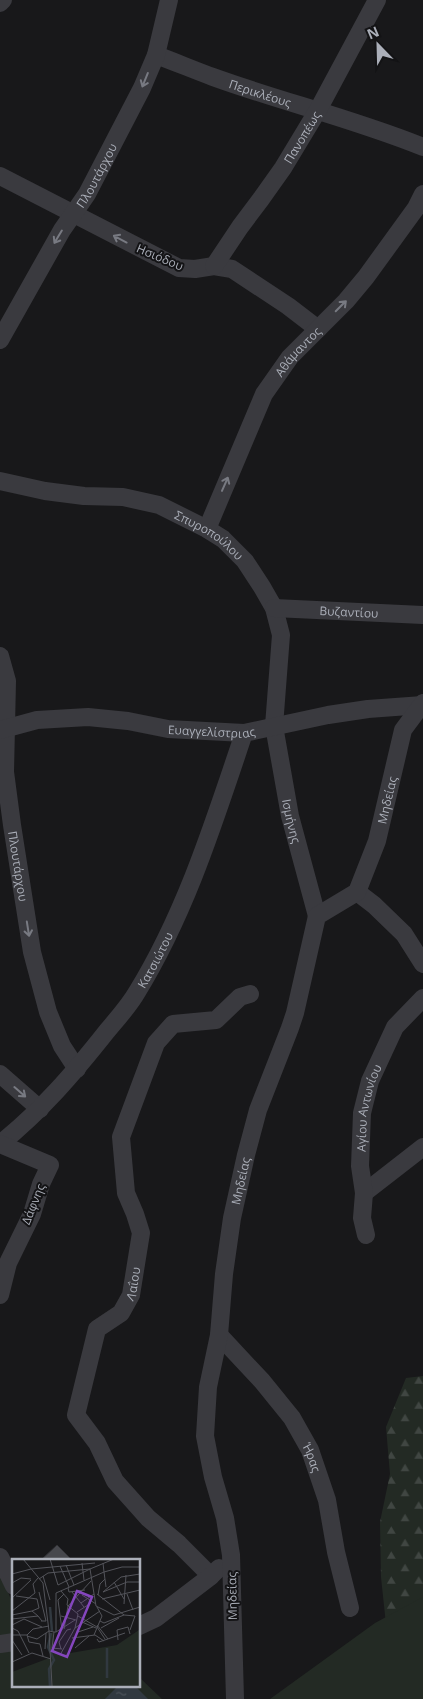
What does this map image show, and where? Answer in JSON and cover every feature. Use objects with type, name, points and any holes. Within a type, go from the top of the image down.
[{"type":"street","points":[[0,4],[3,0]]},
{"type":"street","name":"Πλουτάρχου","points":[[0,340],[35,275],[87,194],[142,88],[156,54],[169,0]]},
{"type":"street","name":"Πανοπέως","points":[[214,266],[240,227],[262,199],[318,110],[378,0]]},
{"type":"street","name":"Περικλέους","points":[[156,54],[212,77],[318,110],[423,146]]},
{"type":"street","name":"Ησιόδου","points":[[0,176],[180,268],[195,269],[214,266],[232,269],[288,306],[318,329]]},
{"type":"street","name":"Αθάμαντος","points":[[207,529],[264,394],[290,357],[346,301],[366,277],[416,208],[423,194]]},
{"type":"street","name":"Σπυροπούλου","points":[[0,481],[45,491],[84,496],[123,497],[159,505],[223,539],[245,561],[274,608],[281,635],[274,726]]},
{"type":"street","name":"Βυζαντίου","points":[[274,608],[423,615]]},
{"type":"street","name":"Πλουτάρχου","points":[[0,656],[7,681],[4,729],[5,772],[32,952],[48,1012],[62,1046],[77,1069]]},
{"type":"street","name":"Ευαγγελίστριας","points":[[4,729],[36,720],[88,717],[128,721],[168,729],[244,733],[368,709],[422,704]]},
{"type":"street","name":"Μηδείας","points":[[357,892],[377,841],[404,730],[422,704]]},
{"type":"street","name":"Ισμήνης","points":[[274,726],[290,816],[317,916]]},
{"type":"street","name":"Κατσιώτου","points":[[0,1144],[40,1109],[77,1069],[137,994],[176,920],[211,831],[244,733]]},
{"type":"street","points":[[317,916],[357,892],[374,905],[404,934],[423,964]]},
{"type":"street","name":"Μηδείας","points":[[235,1699],[231,1555],[225,1518],[213,1477],[205,1436],[208,1387],[219,1335],[224,1274],[231,1228],[246,1155],[258,1110],[290,1028],[317,916]]},
{"type":"street","name":"Λαΐου","points":[[211,1576],[179,1544],[148,1518],[115,1481],[97,1443],[76,1415],[97,1329],[121,1313],[131,1295],[140,1233],[126,1192],[121,1137],[156,1043],[173,1024],[216,1020],[240,997],[250,994]]},
{"type":"street","name":"Αγίου Αντωνίου","points":[[366,1234],[362,1218],[364,1193],[360,1166],[362,1122],[370,1081],[395,1027],[423,998]]},
{"type":"street","points":[[0,1074],[40,1109]]},
{"type":"street","name":"Δάφνης","points":[[0,1144],[50,1165],[41,1184],[32,1214],[8,1263],[0,1295]]},
{"type":"street","points":[[364,1193],[423,1147]]},
{"type":"street","name":"Ήρας","points":[[219,1335],[262,1381],[292,1418],[310,1450],[327,1500],[336,1552],[350,1608]]},
{"type":"street","points":[[140,1626],[156,1618],[211,1576],[231,1555]]},
{"type":"street","points":[[0,1557],[12,1582]]},
{"type":"green space","points":[[423,1376],[423,1699],[389,1652],[381,1577],[380,1522],[390,1474],[386,1427],[406,1378]]},
{"type":"green space","points":[[0,1572],[12,1602],[12,1686],[140,1686],[140,1678],[162,1699],[0,1699]]},
{"type":"green space","points":[[423,1597],[423,1699],[270,1699],[375,1623]]},
{"type":"water","points":[[118,1686],[135,1686],[148,1699],[105,1699]]},
{"type":"building","points":[[57,1545],[71,1559],[42,1559]]}]
